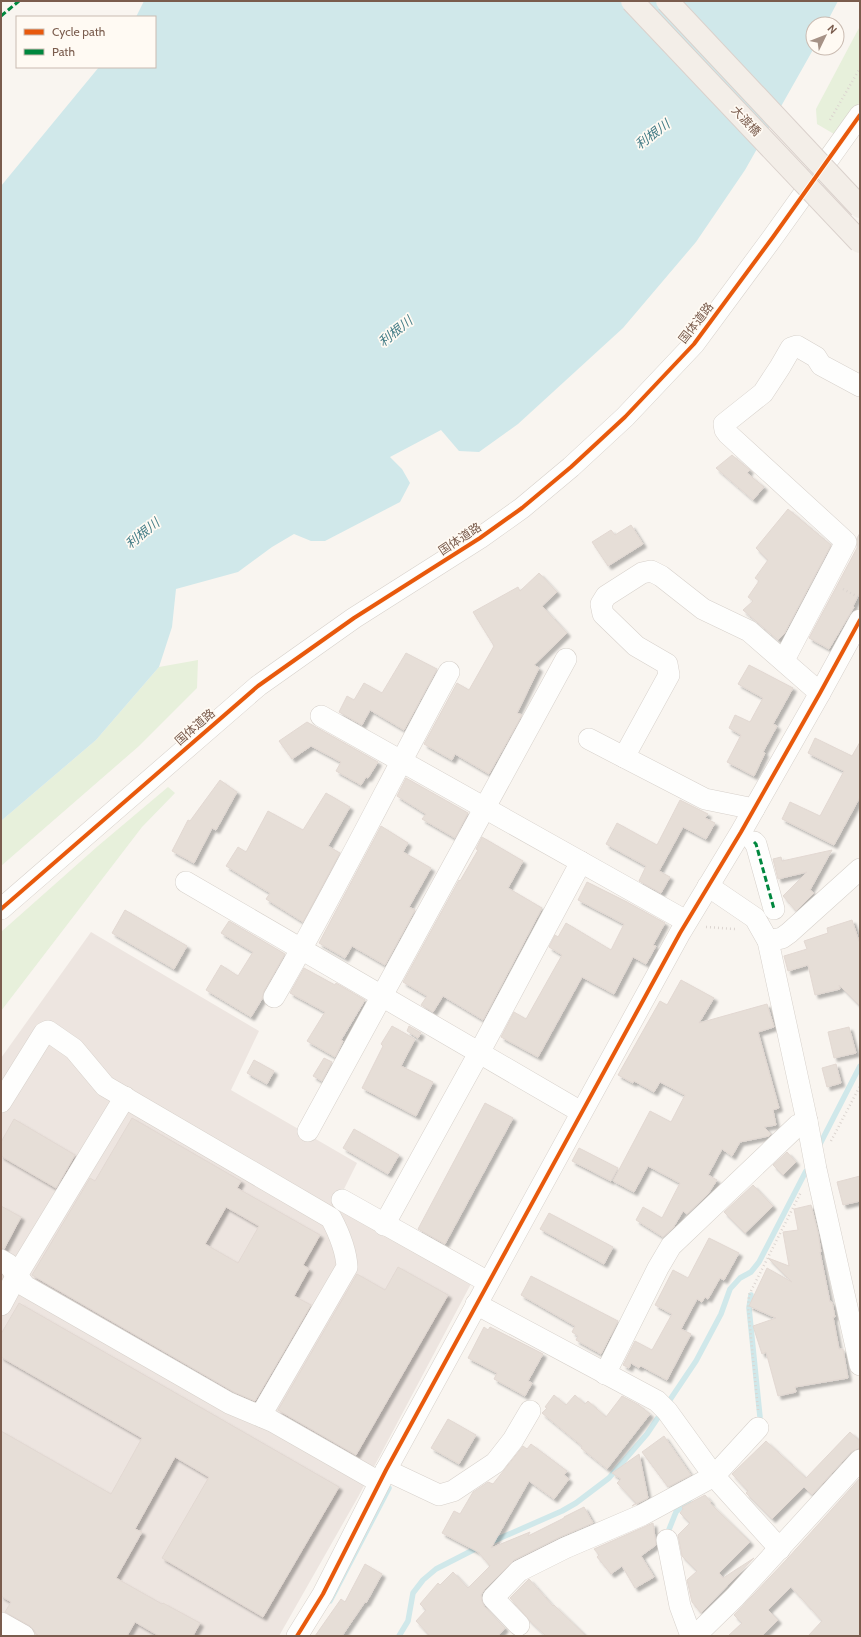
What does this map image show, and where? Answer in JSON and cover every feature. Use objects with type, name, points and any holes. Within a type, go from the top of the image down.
[{"type":"main road","name":"大渡橋","points":[[632,1],[860,242]]},
{"type":"main road","name":"大渡橋","points":[[667,1],[860,207]]},
{"type":"street","name":"国体道路","points":[[1,909],[258,686],[354,618],[492,530],[522,508],[571,467],[609,432],[694,344],[774,237],[860,115]]},
{"type":"street","points":[[784,660],[846,542],[728,434],[724,430],[724,424],[763,393],[780,368],[791,348],[797,346],[816,357],[821,365],[860,386]]},
{"type":"street","points":[[624,757],[669,675],[667,664],[636,646],[603,614],[601,604],[606,596],[642,573],[651,571],[661,576],[703,609],[749,632],[784,660],[820,693]]},
{"type":"street","points":[[298,1636],[323,1594],[383,1476],[686,921],[754,809],[860,620]]},
{"type":"street","points":[[308,1131],[566,659]]},
{"type":"street","points":[[274,997],[302,949],[400,761],[449,672]]},
{"type":"street","points":[[321,716],[484,809],[686,921]]},
{"type":"street","points":[[589,739],[705,800],[754,809]]},
{"type":"street","points":[[754,842],[756,844],[774,909]]},
{"type":"street","points":[[384,1225],[480,1052],[581,862]]},
{"type":"street","points":[[768,942],[782,938],[789,933],[860,869]]},
{"type":"street","points":[[186,882],[581,1112]]},
{"type":"street","points":[[708,886],[755,918],[768,942],[807,1120],[816,1169],[860,1365]]},
{"type":"street","points":[[1,1102],[44,1033],[48,1031],[74,1049],[105,1086],[331,1218],[339,1233],[347,1266],[266,1408],[263,1417]]},
{"type":"street","points":[[1,1304],[124,1097]]},
{"type":"street","points":[[605,1374],[658,1268],[671,1246],[798,1125],[807,1120]]},
{"type":"street","points":[[342,1200],[384,1225],[488,1282]]},
{"type":"street","points":[[1,1260],[8,1264],[25,1286],[229,1403],[263,1417],[383,1476],[439,1495],[453,1491],[495,1463],[513,1440],[530,1411]]},
{"type":"street","points":[[476,1304],[657,1401],[667,1411],[714,1476],[780,1549]]},
{"type":"street","points":[[519,1625],[493,1598],[519,1571],[565,1548],[642,1515],[714,1476],[758,1428]]},
{"type":"street","points":[[696,1636],[780,1549],[860,1460]]},
{"type":"street","points":[[667,1540],[680,1606],[691,1636]]},
{"type":"street","points":[[1,1623],[24,1636]]},
{"type":"path","points":[[826,127],[860,68]]},
{"type":"path","points":[[758,1428],[748,1307],[749,1295],[808,1178],[816,1169],[860,1086]]},
{"type":"shaded area","points":[[91,932],[259,1031],[231,1090],[357,1163],[337,1203],[473,1280],[358,1497],[279,1636],[1,1636],[1,1058]]},
{"type":"green space","points":[[860,26],[860,102],[834,134],[817,124],[816,109]]},
{"type":"green space","points":[[198,660],[197,688],[139,746],[1,866],[1,821],[96,740],[159,667]]},
{"type":"green space","points":[[168,787],[175,793],[142,827],[1,1011],[1,932],[98,846]]},
{"type":"water","name":"利根川","points":[[144,1],[838,1],[830,16],[805,16],[805,56],[809,56],[745,170],[696,242],[623,328],[518,424],[479,452],[459,451],[441,430],[390,457],[402,469],[410,483],[400,502],[325,541],[311,541],[294,534],[272,547],[238,572],[176,589],[172,627],[159,667],[96,740],[1,821],[1,186],[98,68],[156,68],[156,16],[136,16]]},
{"type":"building","points":[[732,455],[750,470],[747,473],[764,487],[753,500],[716,468]]},
{"type":"building","points":[[788,509],[831,545],[784,634],[778,640],[743,610],[753,601],[748,597],[759,581],[755,578],[768,560],[756,548]]},
{"type":"building","points":[[631,525],[643,544],[608,566],[592,542],[611,530],[615,535]]},
{"type":"building","points":[[860,533],[860,592],[853,606],[854,607],[829,649],[809,638],[857,548],[857,538]]},
{"type":"building","points":[[539,573],[557,592],[542,606],[567,633],[534,665],[539,668],[517,713],[522,715],[489,774],[455,754],[452,760],[424,744],[457,683],[469,690],[494,646],[473,612],[518,587],[520,591]]},
{"type":"building","points":[[406,653],[437,669],[404,730],[370,710],[362,725],[339,712],[347,696],[354,700],[364,683],[382,693]]},
{"type":"building","points":[[749,665],[793,688],[773,724],[777,726],[763,752],[765,753],[754,776],[727,762],[741,735],[729,728],[735,715],[750,722],[763,698],[738,684]]},
{"type":"building","points":[[307,722],[378,762],[368,778],[366,777],[361,785],[336,771],[341,762],[311,746],[292,759],[279,741]]},
{"type":"building","points":[[815,738],[852,756],[860,742],[860,797],[834,845],[782,819],[790,802],[820,816],[844,771],[808,753]]},
{"type":"building","points":[[406,778],[468,813],[455,838],[422,819],[426,814],[397,796]]},
{"type":"building","points":[[220,780],[237,792],[216,830],[212,828],[194,863],[172,851],[188,820],[190,821]]},
{"type":"building","points":[[326,793],[350,807],[328,846],[340,853],[303,922],[266,899],[270,893],[226,866],[238,847],[246,852],[268,811],[303,830]]},
{"type":"building","points":[[680,800],[708,814],[705,818],[715,823],[706,839],[683,827],[659,871],[670,877],[661,893],[639,881],[646,866],[606,844],[617,823],[657,845]]},
{"type":"building","points":[[381,826],[408,843],[403,852],[431,868],[409,907],[415,910],[385,965],[352,946],[345,958],[319,943]]},
{"type":"building","points":[[482,837],[523,861],[508,888],[542,908],[483,1020],[443,996],[433,1012],[421,1005],[427,996],[403,982],[459,880],[460,881],[478,850],[476,849]]},
{"type":"building","points":[[832,850],[810,890],[814,893],[796,911],[783,896],[807,872],[778,879],[773,859],[781,857],[782,861]]},
{"type":"building","points":[[587,882],[665,923],[653,945],[656,946],[646,964],[633,957],[614,994],[582,977],[538,1057],[501,1037],[514,1012],[526,1019],[562,955],[549,947],[555,935],[558,937],[566,923],[611,950],[624,924],[578,900]]},
{"type":"building","points":[[125,910],[187,946],[174,969],[112,933]]},
{"type":"building","points":[[852,920],[860,944],[860,1006],[839,985],[840,989],[815,995],[808,965],[788,971],[784,956],[807,949],[804,941],[828,933],[827,928]]},
{"type":"building","points":[[229,921],[285,954],[251,1017],[206,990],[221,965],[238,976],[253,952],[221,933]]},
{"type":"building","points":[[304,968],[335,985],[336,983],[365,1000],[341,1040],[343,1041],[335,1057],[307,1041],[325,1012],[290,993]]},
{"type":"building","points":[[681,980],[714,998],[699,1023],[767,1004],[774,1027],[758,1032],[779,1108],[773,1110],[776,1125],[764,1127],[771,1134],[769,1136],[740,1142],[732,1156],[722,1149],[708,1175],[717,1180],[708,1194],[687,1214],[683,1211],[673,1228],[663,1237],[636,1220],[643,1207],[662,1218],[680,1183],[648,1166],[634,1192],[613,1181],[650,1111],[671,1122],[685,1095],[660,1082],[654,1092],[634,1081],[633,1083],[618,1075],[660,1001],[667,1005]]},
{"type":"building","points":[[392,1026],[415,1039],[401,1066],[433,1082],[416,1116],[362,1088],[383,1046],[381,1044]]},
{"type":"building","points":[[409,1026],[421,1033],[418,1038],[407,1031]]},
{"type":"building","points":[[849,1027],[856,1053],[834,1058],[828,1032]]},
{"type":"building","points":[[324,1058],[332,1062],[322,1081],[313,1076]]},
{"type":"building","points":[[254,1060],[274,1071],[267,1084],[247,1073]]},
{"type":"building","points":[[836,1064],[841,1083],[827,1087],[822,1068]]},
{"type":"building","points":[[485,1103],[513,1118],[445,1244],[418,1229]]},
{"type":"building","points":[[132,1118],[241,1181],[237,1188],[320,1235],[303,1265],[309,1269],[294,1296],[311,1305],[255,1401],[234,1392],[32,1275],[90,1178],[95,1181]],"holes":[[[226,1207],[259,1226],[238,1263],[205,1244]]]},
{"type":"building","points":[[14,1119],[75,1155],[56,1188],[1,1156],[1,1142]]},
{"type":"building","points":[[354,1129],[399,1155],[388,1174],[343,1148]]},
{"type":"building","points":[[579,1148],[618,1168],[611,1181],[572,1161]]},
{"type":"building","points":[[787,1152],[796,1162],[783,1175],[773,1165]]},
{"type":"building","points":[[860,1176],[860,1201],[843,1205],[837,1182]]},
{"type":"building","points":[[753,1185],[773,1206],[745,1233],[724,1212]]},
{"type":"building","points":[[811,1205],[818,1233],[820,1252],[830,1302],[832,1302],[835,1317],[833,1317],[839,1349],[843,1349],[848,1378],[795,1387],[796,1392],[778,1396],[766,1352],[762,1354],[753,1326],[776,1318],[749,1306],[767,1268],[792,1282],[768,1258],[789,1266],[783,1232],[798,1230],[794,1209]]},
{"type":"building","points":[[1,1206],[21,1217],[4,1249],[1,1248]]},
{"type":"building","points":[[549,1213],[613,1247],[604,1264],[540,1229]]},
{"type":"building","points":[[709,1238],[739,1253],[724,1280],[720,1278],[708,1299],[705,1297],[702,1302],[697,1299],[681,1329],[691,1334],[667,1380],[641,1366],[639,1368],[631,1363],[629,1368],[623,1365],[635,1341],[652,1350],[672,1314],[655,1305],[673,1270],[688,1278]]},
{"type":"building","points":[[398,1267],[448,1295],[356,1455],[278,1410],[357,1274],[385,1290]]},
{"type":"building","points":[[531,1276],[618,1321],[601,1354],[576,1340],[578,1336],[572,1332],[575,1326],[521,1295]]},
{"type":"building","points":[[19,1303],[339,1487],[263,1617],[162,1558],[209,1477],[175,1457],[135,1529],[142,1532],[116,1578],[200,1623],[193,1636],[159,1636],[135,1622],[127,1636],[39,1636],[30,1626],[5,1612],[11,1602],[1,1596],[1,1431],[111,1494],[142,1438],[1,1357],[1,1334]]},
{"type":"building","points":[[484,1327],[488,1330],[490,1327],[543,1354],[528,1381],[532,1383],[525,1396],[494,1379],[497,1373],[468,1358]]},
{"type":"building","points":[[554,1395],[566,1405],[575,1395],[585,1404],[588,1401],[606,1417],[622,1396],[639,1405],[650,1414],[607,1469],[542,1413],[547,1408],[545,1407]]},
{"type":"building","points":[[448,1419],[476,1435],[459,1464],[431,1448]]},
{"type":"building","points":[[850,1432],[860,1441],[860,1448],[851,1452],[812,1495],[804,1487],[772,1519],[746,1493],[748,1491],[732,1474],[766,1441],[806,1478]]},
{"type":"building","points":[[664,1436],[691,1475],[668,1487],[642,1452]]},
{"type":"building","points":[[531,1444],[567,1471],[564,1475],[569,1479],[554,1499],[529,1481],[491,1548],[530,1532],[528,1536],[584,1507],[593,1523],[560,1537],[514,1560],[484,1590],[481,1595],[484,1606],[505,1628],[498,1636],[430,1636],[416,1621],[426,1610],[420,1604],[438,1583],[440,1585],[453,1572],[468,1588],[490,1566],[480,1553],[442,1533],[454,1511],[460,1514],[473,1492],[488,1482],[493,1484],[523,1446],[527,1449]]},
{"type":"building","points":[[639,1454],[648,1498],[632,1506],[636,1503],[617,1483],[621,1479],[612,1473]]},
{"type":"building","points":[[860,1478],[860,1636],[808,1636],[822,1621],[791,1587],[768,1610],[778,1620],[762,1636],[728,1636],[742,1623],[734,1615]]},
{"type":"building","points":[[705,1495],[711,1502],[710,1503],[750,1542],[719,1573],[723,1578],[754,1558],[701,1613],[692,1602],[687,1580],[697,1571],[682,1556],[678,1535],[690,1523],[680,1513],[683,1509],[682,1507]]},
{"type":"building","points":[[653,1523],[656,1545],[641,1556],[654,1577],[635,1588],[622,1566],[611,1574],[597,1557],[599,1555],[594,1549]]},
{"type":"building","points":[[365,1564],[382,1574],[366,1603],[365,1602],[342,1636],[315,1636],[341,1599],[345,1602]]},
{"type":"building","points":[[529,1579],[553,1606],[554,1605],[586,1636],[546,1636],[530,1621],[510,1598]]},
{"type":"waterway","points":[[819,1146],[860,1066]]},
{"type":"waterway","points":[[489,1543],[562,1511],[576,1503],[609,1478],[647,1434],[696,1361],[721,1314],[730,1289],[740,1278],[751,1272],[759,1262],[806,1171]]},
{"type":"waterway","points":[[751,1295],[749,1308],[760,1417],[759,1424]]},
{"type":"waterway","points":[[330,1601],[389,1488]]},
{"type":"waterway","points":[[666,1537],[676,1512],[691,1498]]},
{"type":"waterway","points":[[399,1636],[408,1621],[413,1593],[423,1580],[436,1569],[479,1547]]},
{"type":"marked path","points":[[1,16],[19,1]]},
{"type":"marked path","points":[[754,842],[756,844],[774,909]]},
{"type":"cycle path","points":[[1,909],[258,686],[354,618],[480,538],[522,508],[571,467],[625,417],[694,344],[860,115]]},
{"type":"cycle path","points":[[297,1636],[323,1594],[386,1470],[680,933],[741,832],[860,620]]}]
